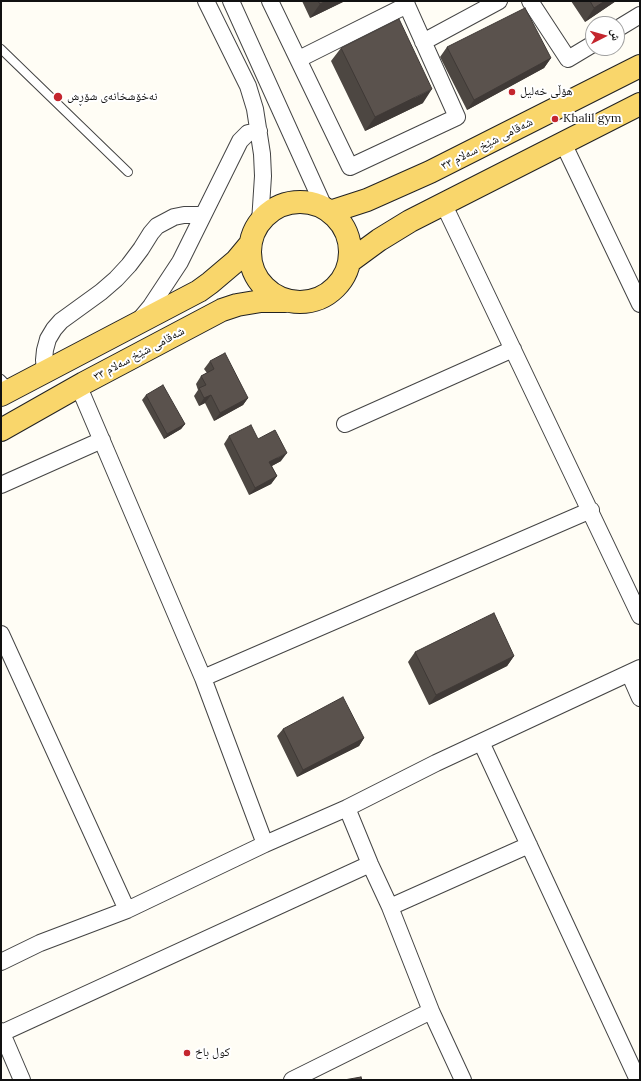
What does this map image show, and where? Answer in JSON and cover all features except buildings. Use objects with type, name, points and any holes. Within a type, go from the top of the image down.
[{"type":"main road","name":"شەقامی شێخ سەلام ٣٣","points":[[328,210],[366,200],[430,172],[640,66]]},
{"type":"main road","points":[[349,262],[379,240],[443,203],[640,104]]},
{"type":"main road","name":"شەقامی شێخ سەلام ٣٣","points":[[1,430],[222,310],[237,305],[261,301],[285,301],[297,303],[309,302],[321,298],[331,292],[346,274],[350,251],[349,240],[345,229],[338,220],[328,210],[314,204],[302,202],[290,203],[279,207],[268,213],[254,232],[250,255],[252,267],[264,288],[274,296],[285,301]]},
{"type":"main road","name":"شەقامی شێخ سەلام ٣٣","points":[[5,388],[45,371],[210,284],[236,261],[251,243]]},
{"type":"street","points":[[206,1],[248,86],[255,109],[262,154],[263,176],[260,222]]},
{"type":"street","points":[[231,1],[328,210]]},
{"type":"street","points":[[270,1],[350,167],[457,117],[406,3],[299,59]]},
{"type":"street","points":[[423,42],[499,1]]},
{"type":"street","points":[[530,1],[568,59],[585,49]]},
{"type":"street","points":[[625,24],[640,15]]},
{"type":"street","points":[[255,109],[276,99]]},
{"type":"street","points":[[137,323],[151,306],[180,262],[240,141],[248,133],[259,131]]},
{"type":"street","points":[[563,143],[640,304]]},
{"type":"street","points":[[443,203],[591,510],[640,616]]},
{"type":"street","points":[[45,371],[45,350],[48,339],[61,321],[101,292],[116,279],[141,250],[151,233],[158,226],[174,217],[184,215],[203,215]]},
{"type":"street","points":[[345,424],[513,349]]},
{"type":"street","points":[[79,387],[203,678],[265,844]]},
{"type":"street","points":[[1,485],[102,440]]},
{"type":"street","points":[[203,678],[591,510]]},
{"type":"street","points":[[1,634],[127,910]]},
{"type":"street","points":[[1,962],[40,943],[127,910],[265,844],[346,808],[436,763],[634,671],[640,698]]},
{"type":"street","points":[[481,742],[638,1080]]},
{"type":"street","points":[[346,808],[390,907],[431,1011],[463,1080]]},
{"type":"street","points":[[390,907],[530,845]]},
{"type":"street","points":[[22,1080],[1,1032],[370,864]]},
{"type":"street","points":[[292,1080],[431,1011]]},
{"type":"lane","points":[[1,49],[128,172]]},
{"type":"place","name":"هۆڵی خەلیل","points":[[512,92]]},
{"type":"place","name":"نەخۆشخانەی شۆڕش","points":[[58,97]]},
{"type":"place","name":"Khalil gym","points":[[555,119]]},
{"type":"place","name":"كول باخ","points":[[187,1053]]}]
